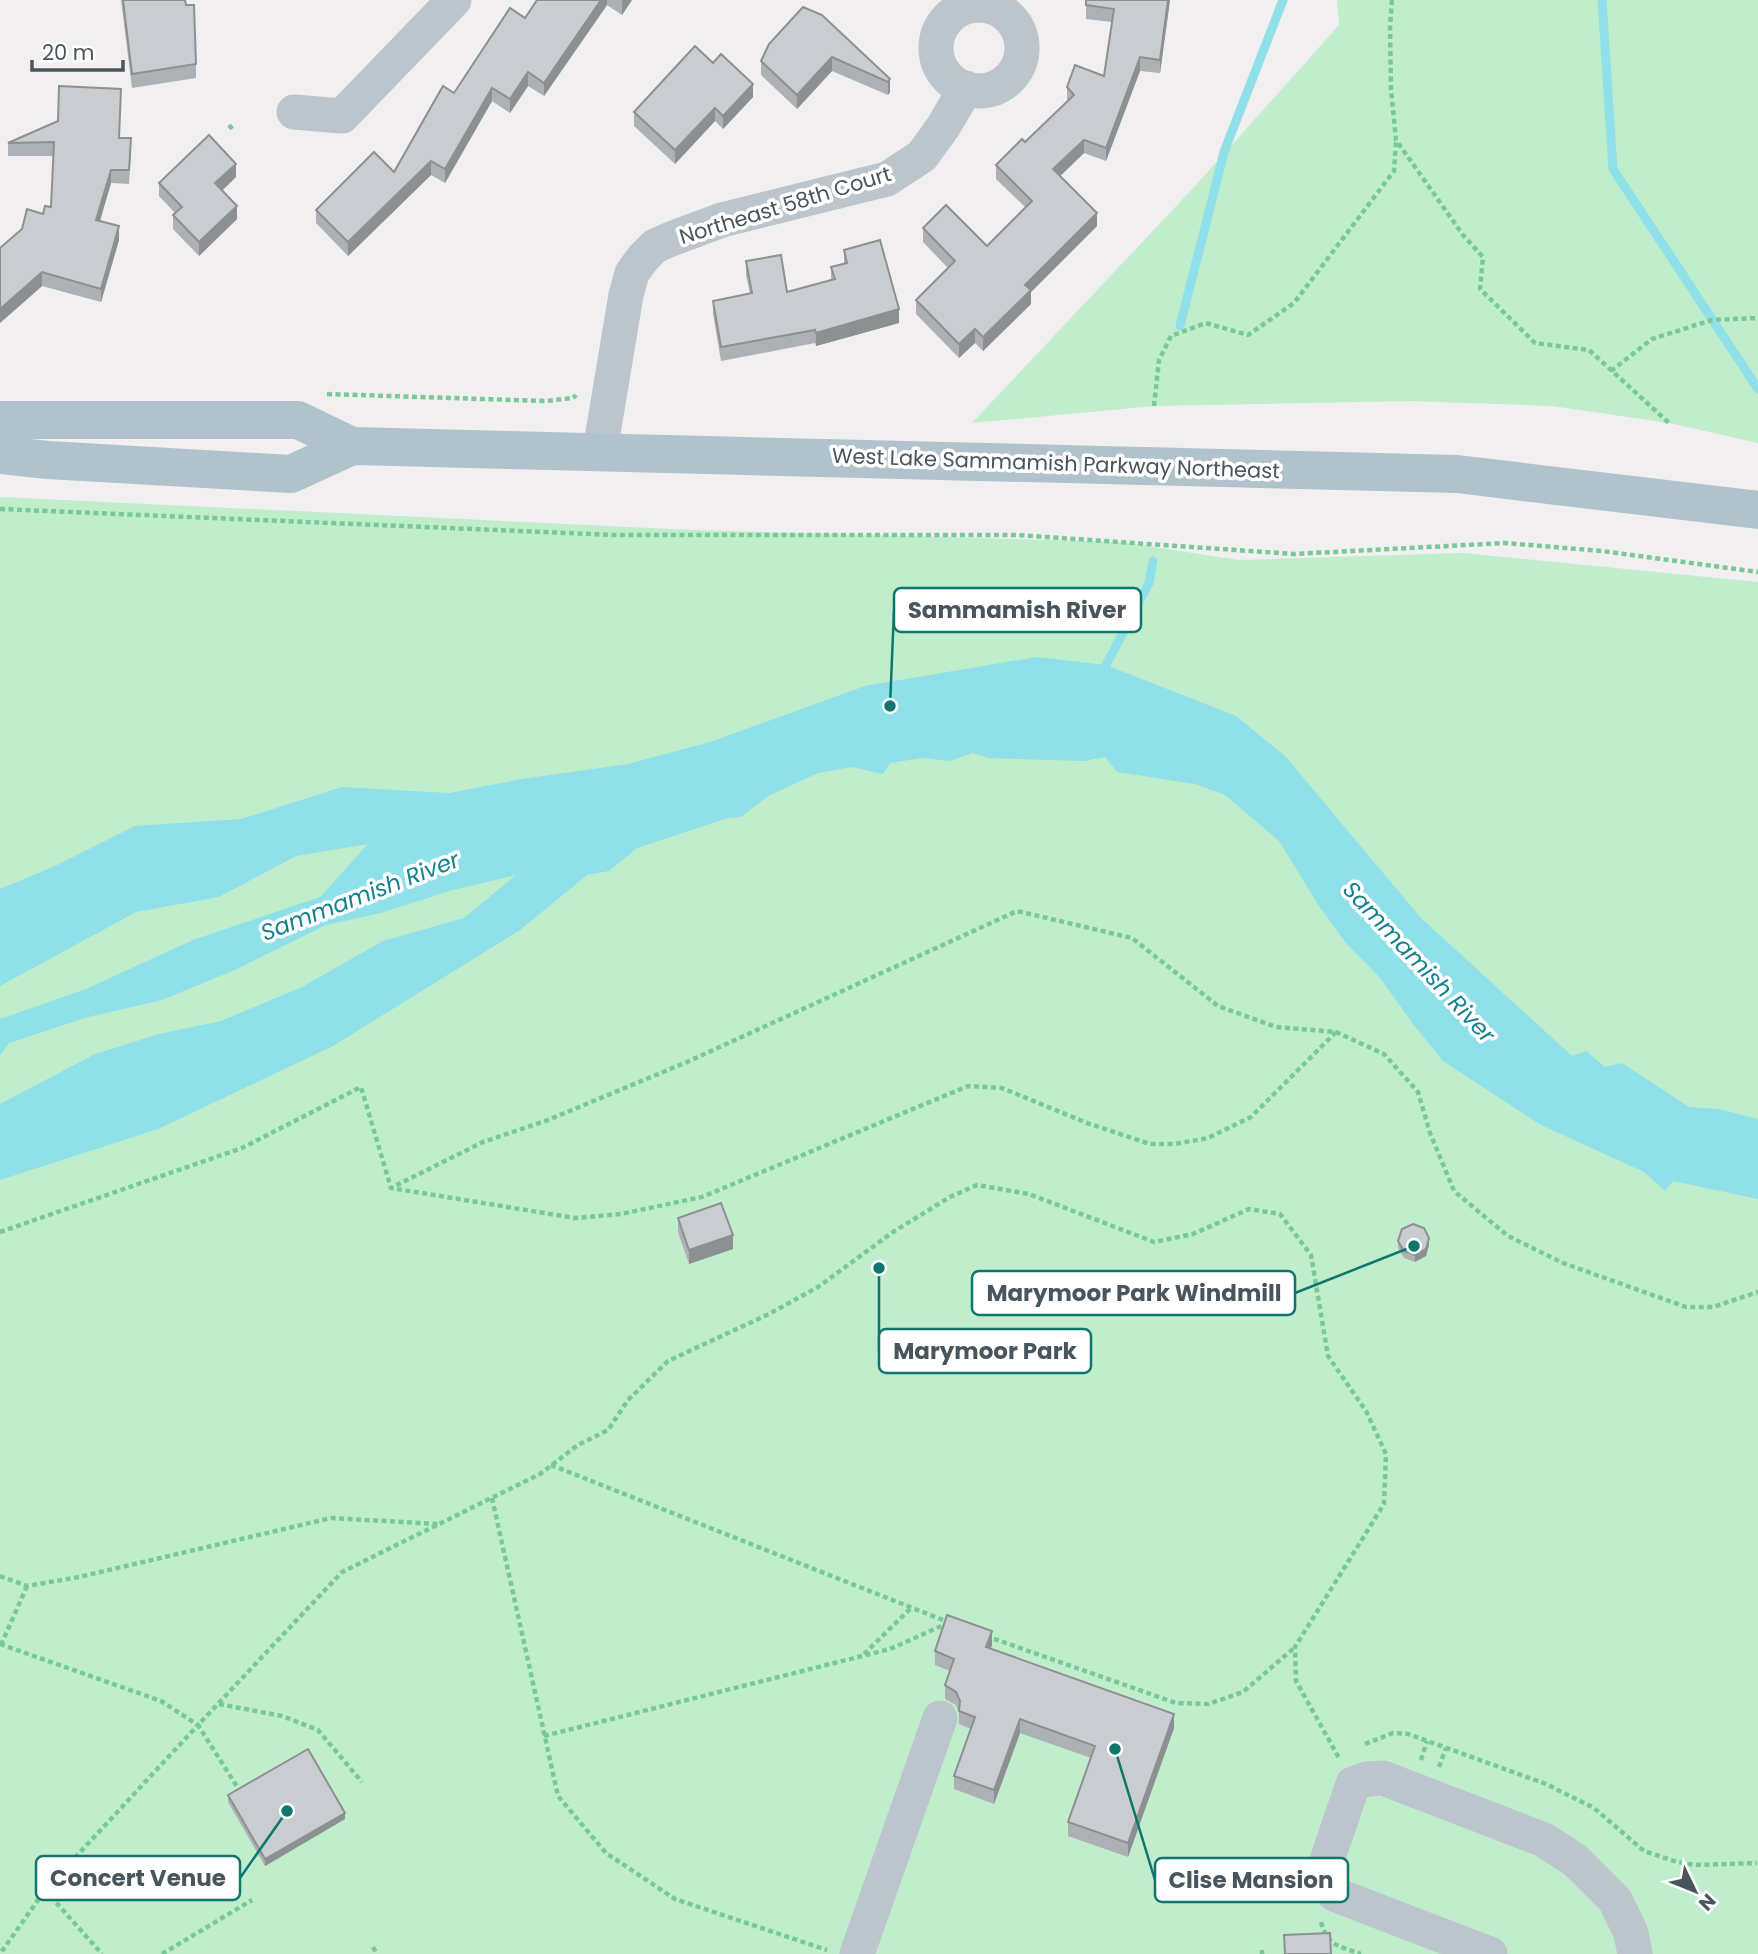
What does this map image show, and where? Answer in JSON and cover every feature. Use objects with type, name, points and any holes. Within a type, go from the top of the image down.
[{"type":"main road","name":"West Lake Sammamish Parkway Northeast","points":[[0,420],[298,420],[352,446],[1457,474],[1758,510]]},
{"type":"main road","name":"West Lake Sammamish Parkway Northeast","points":[[0,455],[291,474],[352,446]]},
{"type":"street","points":[[294,112],[342,116],[454,0]]},
{"type":"street","points":[[978,5],[1010,9],[1021,38],[1022,53],[1017,67],[1008,79],[997,87],[984,90],[966,88],[947,76],[936,51],[942,25],[951,15],[963,8],[978,5]]},
{"type":"street","name":"Northeast 58th Court","points":[[600,451],[626,295],[632,273],[655,246],[722,220],[887,179],[922,156],[943,128],[966,88]]},
{"type":"street","points":[[857,1954],[940,1718]]},
{"type":"street","points":[[1490,1954],[1336,1895],[1328,1888],[1322,1875],[1346,1764],[1367,1779],[1384,1778],[1544,1840],[1575,1860],[1615,1900],[1631,1933],[1635,1954]]},
{"type":"path","points":[[1154,406],[1159,360],[1171,336],[1206,323],[1248,335],[1294,303],[1394,171],[1396,140],[1391,89],[1392,0]]},
{"type":"path","points":[[229,125],[234,131]]},
{"type":"path","points":[[1396,140],[1463,235],[1483,257],[1480,289],[1535,343],[1589,351],[1669,422]]},
{"type":"path","points":[[1611,371],[1652,339],[1712,320],[1758,318]]},
{"type":"path","points":[[0,509],[614,536],[1017,536],[1294,554],[1505,543],[1602,551],[1758,572]]},
{"type":"path","points":[[391,1188],[483,1142],[548,1120],[687,1062],[1017,911],[1132,938],[1218,1006],[1276,1027],[1336,1032],[1384,1054],[1418,1091],[1430,1133],[1454,1191],[1508,1236],[1563,1263],[1686,1307],[1713,1307],[1758,1292]]},
{"type":"path","points":[[391,1188],[575,1218],[621,1214],[702,1197],[968,1086],[1002,1088],[1087,1123],[1150,1144],[1175,1144],[1208,1138],[1251,1117],[1336,1032]]},
{"type":"path","points":[[0,1232],[242,1148],[361,1087],[391,1188]]},
{"type":"path","points":[[0,1954],[45,1890],[342,1572],[540,1474],[578,1445],[608,1430],[628,1400],[668,1361],[769,1314],[818,1287],[893,1232],[950,1197],[977,1185],[1030,1194],[1154,1241],[1193,1234],[1249,1209],[1280,1214],[1311,1255],[1328,1356],[1366,1411],[1386,1454],[1384,1504],[1295,1647],[1243,1692],[1208,1704],[1176,1703],[974,1632]]},
{"type":"path","points":[[544,1736],[890,1649],[949,1623],[551,1465]]},
{"type":"path","points":[[492,1498],[558,1796],[606,1853],[675,1899],[838,1954]]},
{"type":"path","points":[[0,1576],[27,1586],[79,1577],[331,1518],[441,1524]]},
{"type":"path","points":[[27,1586],[1,1645],[161,1701],[198,1725],[242,1794]]},
{"type":"path","points":[[863,1654],[911,1608]]},
{"type":"path","points":[[1295,1647],[1296,1681],[1346,1764]]},
{"type":"path","points":[[219,1704],[282,1716],[318,1730],[362,1782]]},
{"type":"path","points":[[1358,1748],[1393,1733],[1408,1734],[1546,1784],[1594,1808],[1644,1851],[1696,1864],[1757,1863]]},
{"type":"path","points":[[45,1890],[102,1954]]},
{"type":"path","points":[[162,1954],[252,1900]]},
{"type":"path","points":[[373,1947],[377,1954]]},
{"type":"green space","points":[[1337,0],[1758,0],[1758,443],[1669,423],[1552,406],[1411,401],[1154,406],[972,423],[1196,185],[1339,25]]},
{"type":"green space","points":[[0,497],[692,530],[1121,542],[1239,560],[1463,553],[1758,582],[1758,1954],[0,1954]]},
{"type":"water","points":[[1036,657],[1106,665],[1236,716],[1285,756],[1421,918],[1572,1056],[1586,1051],[1605,1067],[1622,1063],[1689,1107],[1718,1109],[1758,1119],[1758,1199],[1673,1181],[1665,1191],[1644,1172],[1541,1125],[1443,1061],[1381,979],[1346,943],[1319,906],[1279,841],[1225,795],[1195,784],[1117,772],[1105,757],[1084,761],[988,758],[973,753],[950,761],[922,758],[890,763],[883,774],[852,767],[818,773],[768,796],[741,817],[728,818],[637,848],[609,871],[587,875],[520,930],[333,1046],[158,1129],[0,1180],[0,1104],[95,1054],[159,1034],[221,1021],[302,987],[383,941],[464,918],[516,875],[449,891],[381,913],[326,925],[237,969],[162,1000],[88,1017],[9,1043],[0,1055],[0,1019],[86,989],[193,940],[320,897],[368,844],[296,856],[219,897],[136,912],[0,986],[0,889],[55,866],[135,826],[241,819],[342,787],[449,793],[522,779],[628,764],[710,742],[865,686]]},
{"type":"building","points":[[123,0],[185,0],[186,5],[194,5],[196,64],[132,74]]},
{"type":"building","points":[[537,0],[601,0],[544,83],[528,72],[510,99],[492,88],[445,169],[431,161],[348,242],[316,210],[374,152],[394,172],[443,86],[454,93],[510,8],[525,18]]},
{"type":"building","points":[[1086,0],[1168,0],[1160,60],[1140,57],[1106,148],[1084,140],[1053,169],[1097,213],[1025,285],[1031,290],[983,337],[975,329],[959,344],[916,300],[955,261],[923,228],[946,205],[987,246],[1032,201],[996,165],[1022,139],[1025,142],[1074,95],[1067,87],[1075,65],[1104,76],[1114,9],[1086,5]]},
{"type":"building","points":[[803,7],[822,15],[890,79],[888,82],[832,57],[797,95],[761,61],[769,44]]},
{"type":"building","points":[[695,46],[713,63],[721,54],[753,84],[723,116],[715,108],[675,150],[634,112]]},
{"type":"building","points":[[59,86],[121,89],[119,138],[131,138],[129,170],[111,170],[96,220],[119,226],[101,289],[42,272],[0,309],[0,248],[22,229],[27,209],[43,214],[45,206],[51,207],[54,142],[8,143],[58,121]]},
{"type":"building","points":[[209,135],[236,164],[215,183],[237,206],[199,242],[173,215],[182,207],[159,183]]},
{"type":"building","points":[[880,240],[899,309],[816,333],[815,330],[721,347],[713,301],[752,293],[746,261],[781,255],[787,292],[835,279],[831,267],[847,263],[844,250]]},
{"type":"building","points":[[721,1203],[733,1235],[689,1250],[678,1218]]},
{"type":"building","points":[[1413,1224],[1424,1228],[1429,1238],[1426,1249],[1415,1255],[1404,1251],[1398,1241],[1402,1229]]},
{"type":"building","points":[[947,1615],[992,1631],[986,1647],[1174,1714],[1128,1843],[1068,1822],[1095,1746],[1020,1719],[994,1790],[954,1776],[975,1717],[959,1711],[960,1701],[956,1692],[945,1685],[954,1659],[935,1651]]},
{"type":"building","points":[[308,1749],[345,1813],[265,1859],[228,1795]]},
{"type":"building","points":[[1330,1933],[1331,1954],[1285,1954],[1284,1935]]},
{"type":"waterway","points":[[1180,326],[1224,152],[1283,0]]},
{"type":"waterway","points":[[1602,0],[1613,169],[1758,389]]},
{"type":"waterway","points":[[1105,674],[1106,665],[1149,583],[1153,561]]},
{"type":"place","name":"Sammamish River","points":[[890,706]]},
{"type":"place","name":"Marymoor Park Windmill","points":[[1414,1246]]},
{"type":"place","name":"Marymoor Park","points":[[879,1268]]},
{"type":"place","name":"Clise Mansion","points":[[1115,1749]]},
{"type":"place","name":"Concert Venue","points":[[287,1811]]}]
